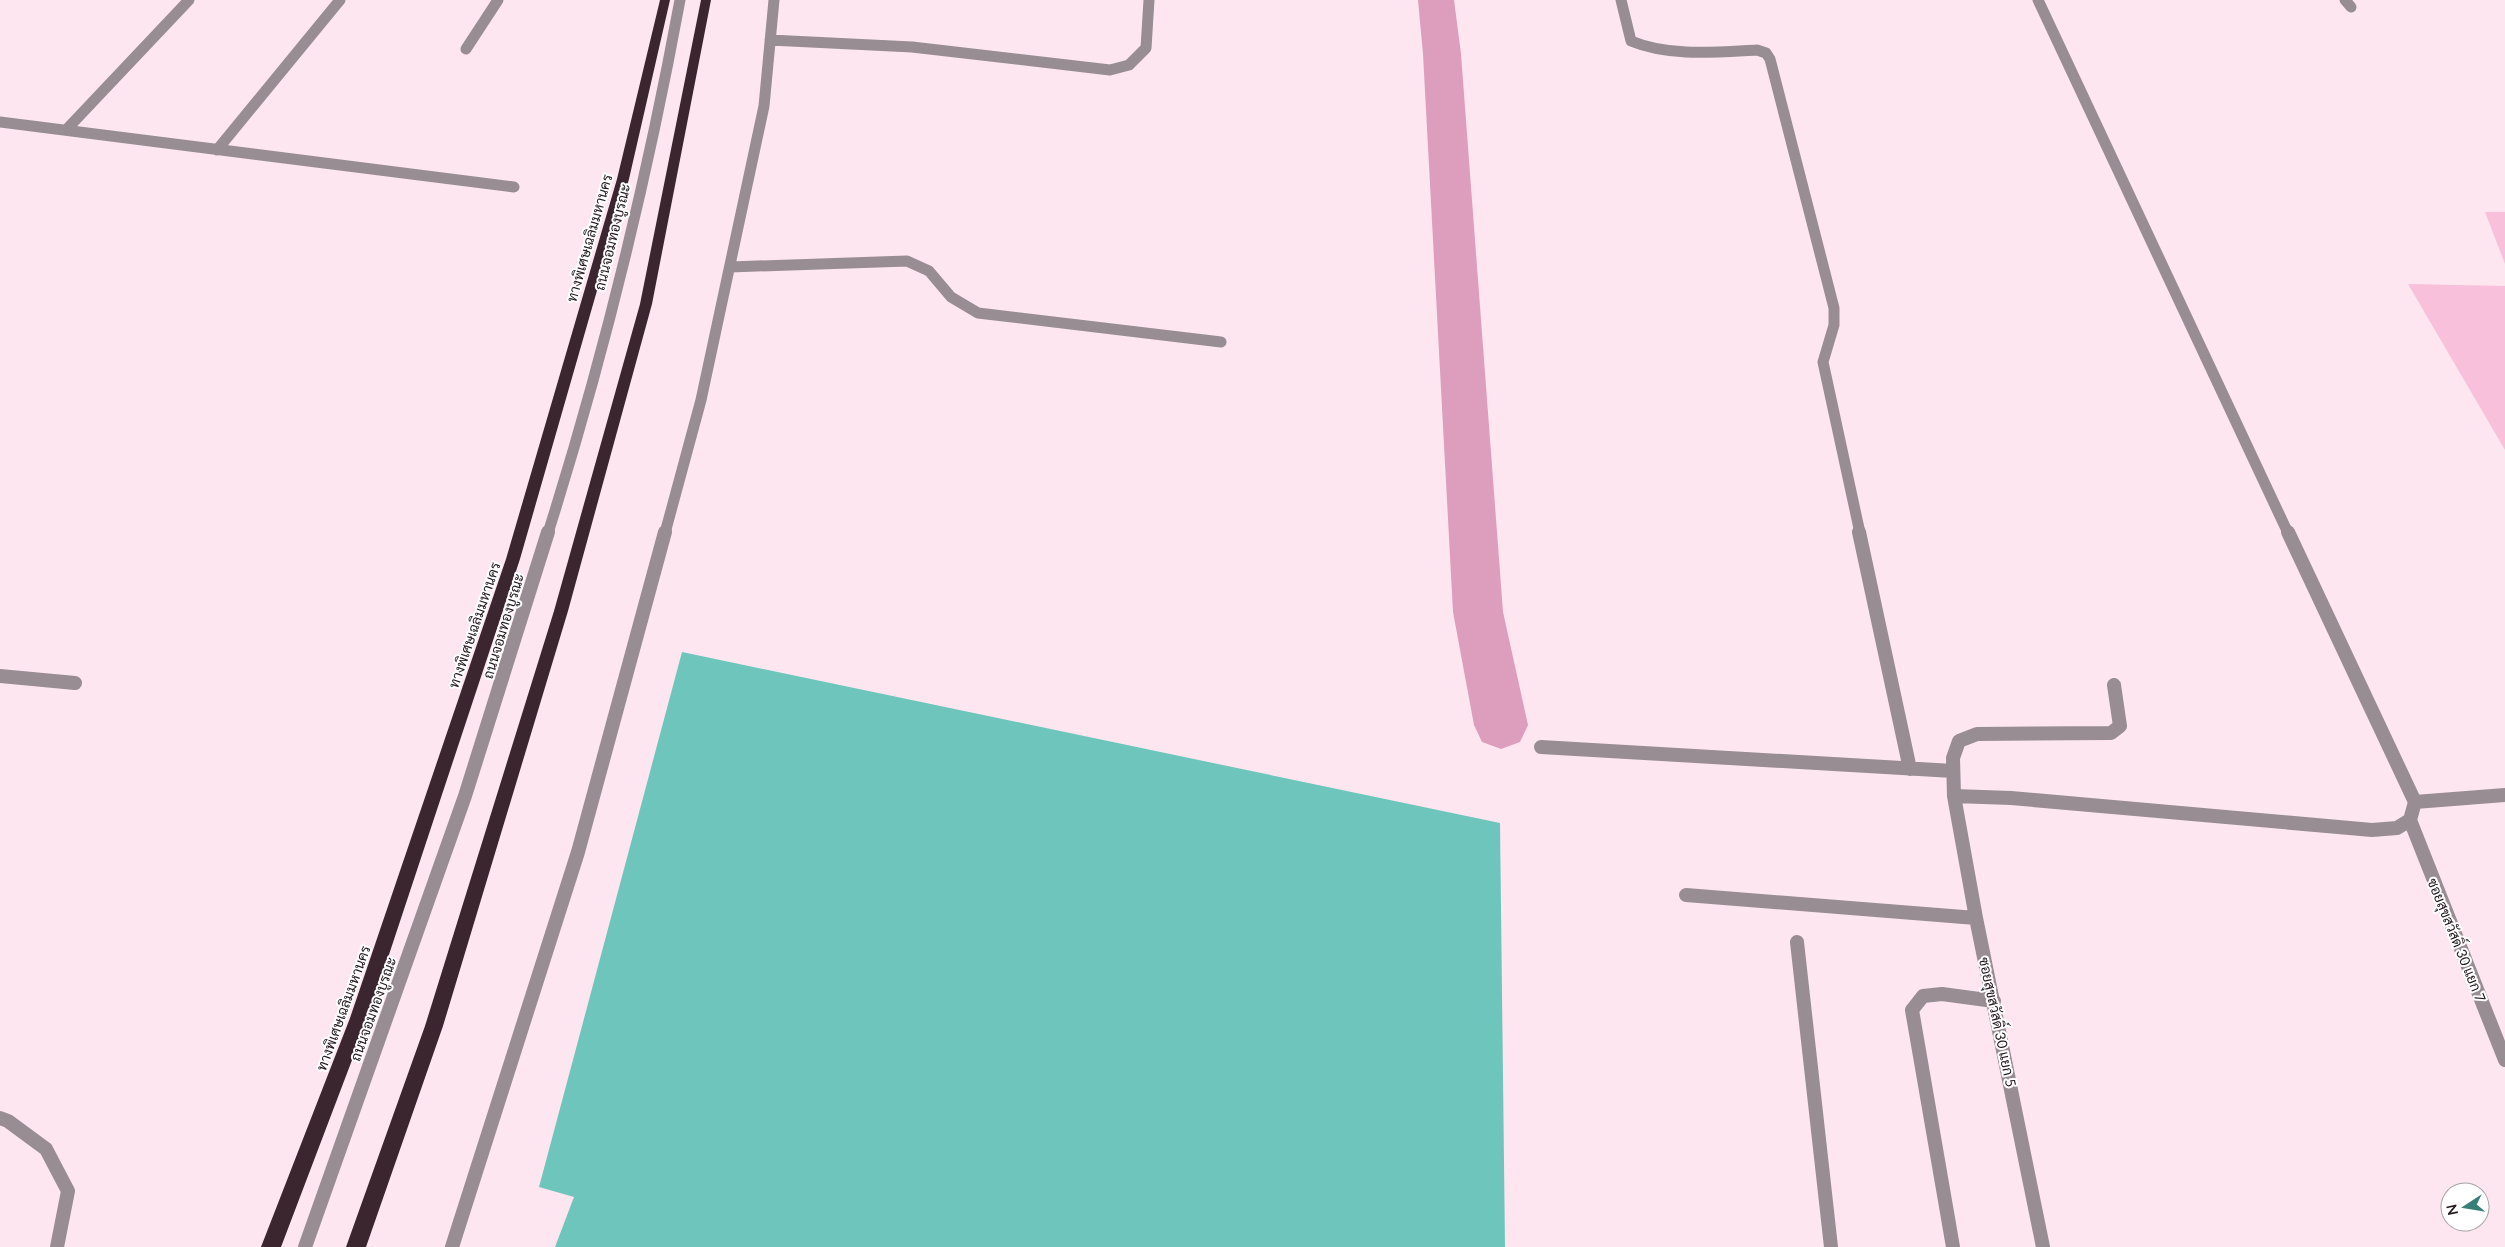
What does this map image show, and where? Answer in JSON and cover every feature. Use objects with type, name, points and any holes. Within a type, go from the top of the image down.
[{"type":"highway","name":"ทางพิเศษเฉลิมมหานคร","points":[[271,1247],[359,1018],[513,559],[623,179],[665,0]]},
{"type":"highway","points":[[356,1247],[434,1026],[561,611],[646,304],[706,0]]},
{"type":"street","points":[[66,130],[189,0]]},
{"type":"street","points":[[218,150],[340,0]]},
{"type":"street","points":[[466,49],[498,0]]},
{"type":"street","name":"ถนนจอมทองบูรณะ","points":[[305,1247],[465,796],[577,441],[658,118],[680,0]]},
{"type":"street","points":[[452,1247],[578,852],[701,400],[764,106],[774,0]]},
{"type":"street","points":[[770,40],[912,48],[1110,70],[1129,65],[1146,48],[1149,0]]},
{"type":"street","points":[[1621,0],[1631,41],[1638,46],[1662,49],[1757,50],[1766,53],[1770,59],[1834,308],[1836,325],[1824,351],[1823,362],[1910,769]]},
{"type":"street","points":[[1954,796],[2011,798],[2372,830],[2397,828],[2410,820],[2415,802],[2038,0]]},
{"type":"street","points":[[0,122],[514,187]]},
{"type":"street","points":[[730,267],[907,261],[928,270],[951,297],[978,314],[1222,342]]},
{"type":"street","points":[[0,676],[76,683]]},
{"type":"street","name":"ซอยสุขสวัสดิ์ 30 แยก 5","points":[[2043,1247],[1976,918],[1954,796],[1952,758],[1959,741],[1977,734],[2111,733],[2120,726],[2114,685]]},
{"type":"street","points":[[1541,747],[1952,771]]},
{"type":"street","points":[[2415,802],[2505,795]]},
{"type":"street","name":"ซอยสุขสวัสดิ์ 30 แยก 7","points":[[2410,820],[2505,1060]]},
{"type":"street","points":[[1686,895],[1976,918]]},
{"type":"street","points":[[1797,942],[1831,1247]]},
{"type":"street","points":[[1953,1247],[1912,1010],[1922,996],[1942,994],[1994,1001]]},
{"type":"street","points":[[0,1118],[8,1121],[46,1149],[68,1191],[58,1247]]},
{"type":"shaded area","points":[[2485,212],[2505,212],[2505,264]]},
{"type":"shaded area","points":[[2408,284],[2505,286],[2505,450]]},
{"type":"building","points":[[682,652],[1500,823],[1505,1247],[555,1247],[574,1197],[539,1187]]},
{"type":"waterway","points":[[1436,0],[1442,54],[1478,612],[1501,725]]}]
